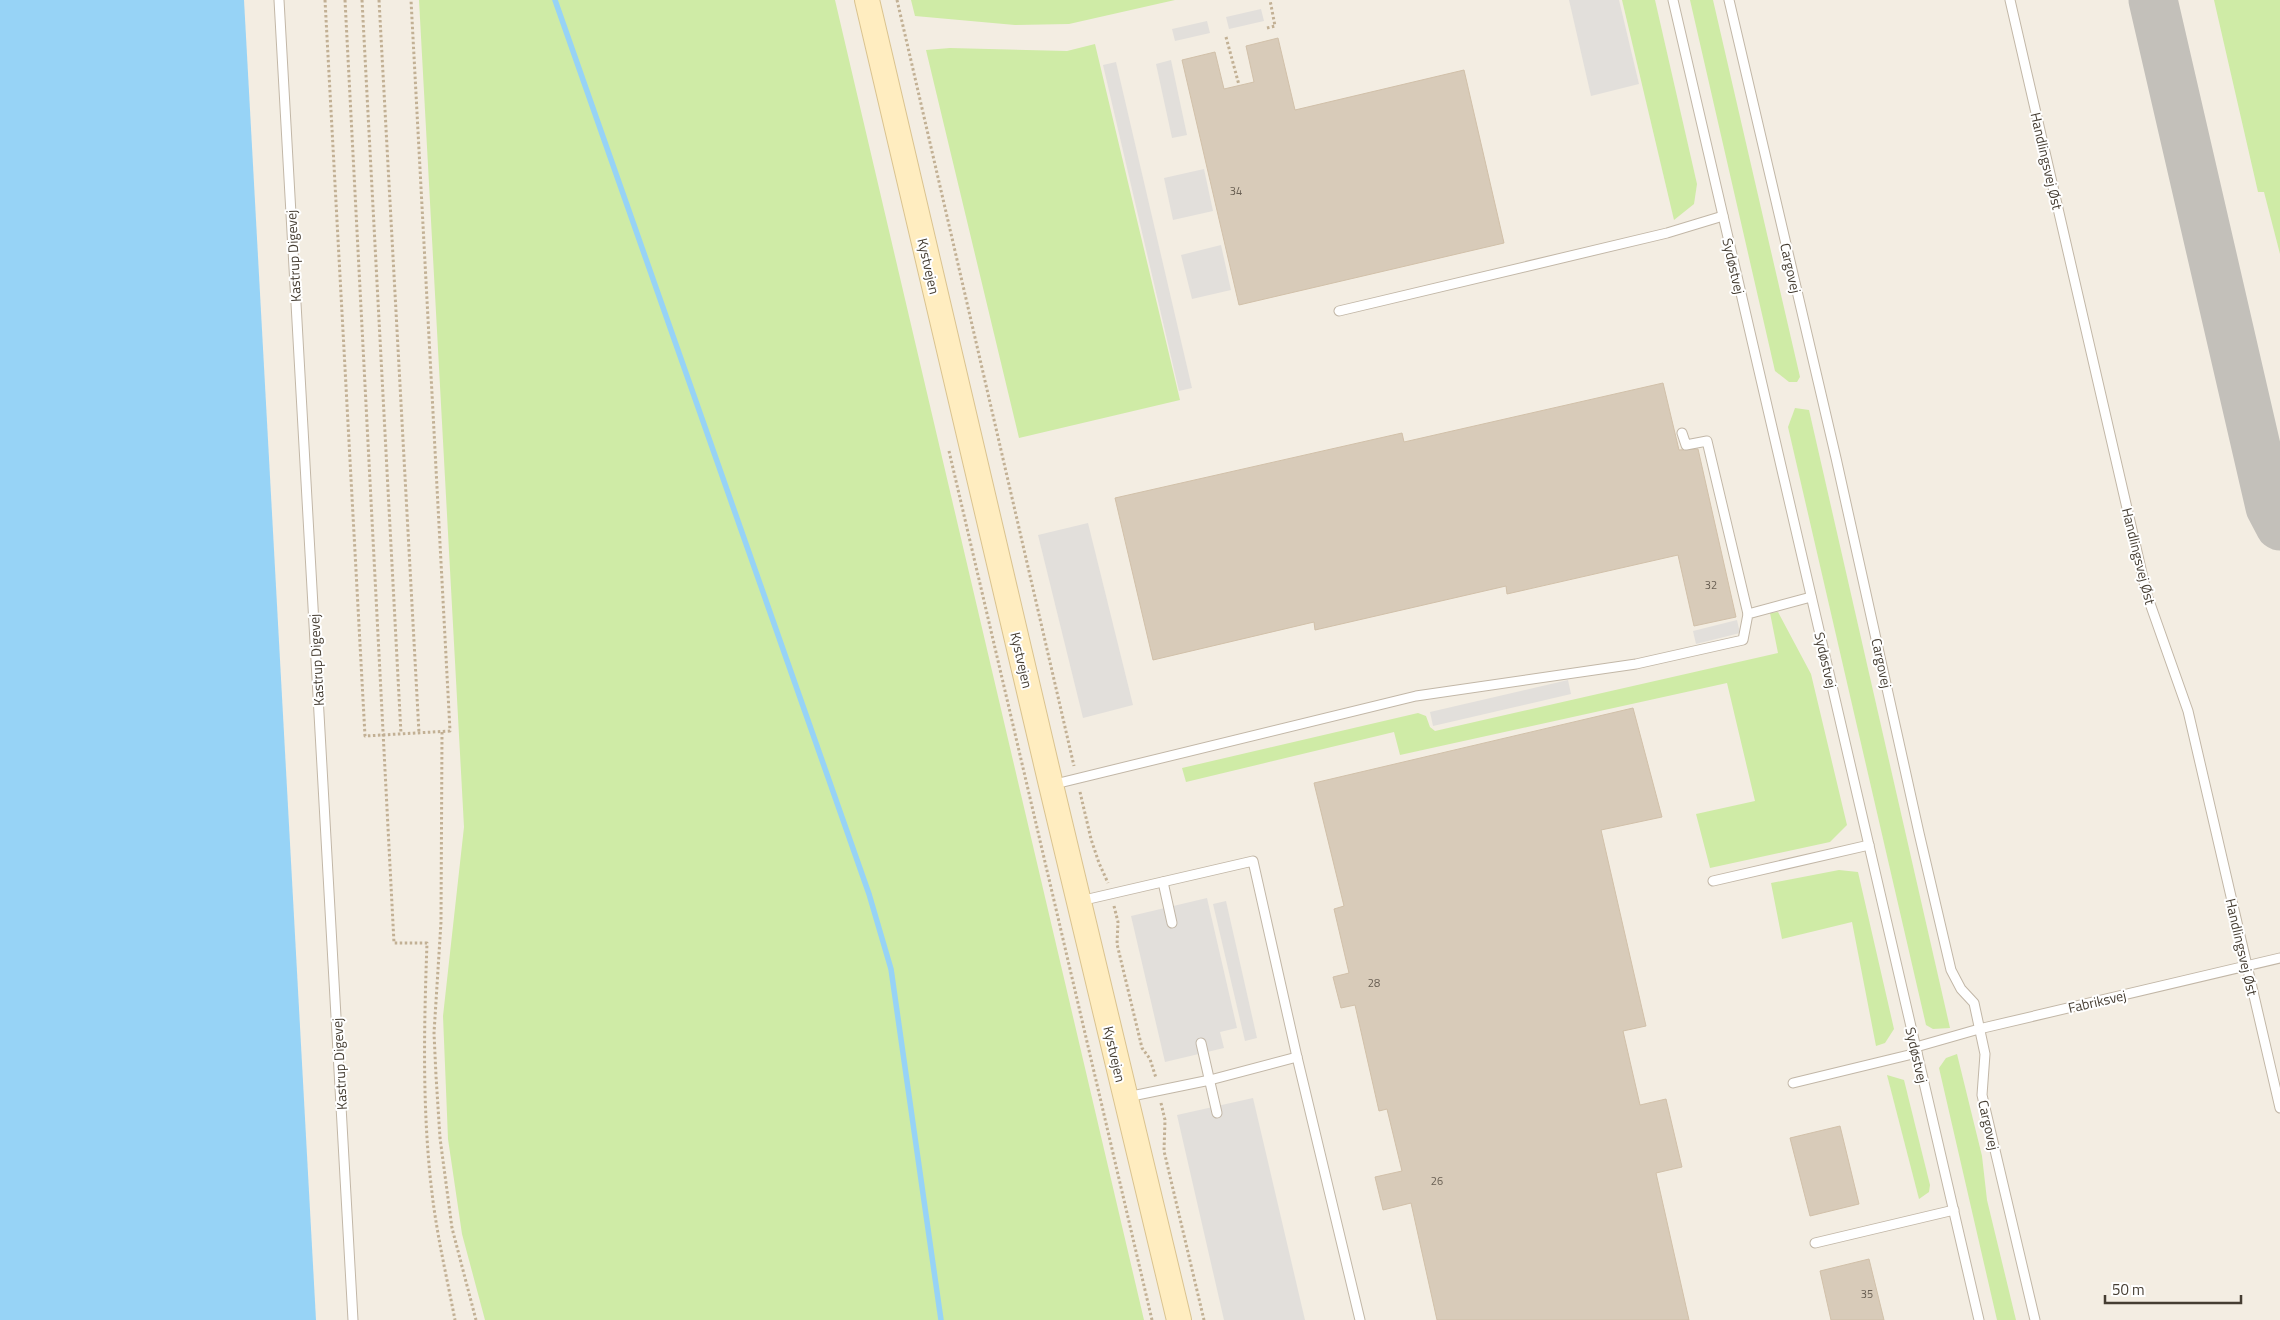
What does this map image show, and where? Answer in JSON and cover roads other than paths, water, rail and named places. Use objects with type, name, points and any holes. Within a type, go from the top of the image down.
[{"type":"street","name":"Kystvejen","points":[[867,0],[1051,785],[1179,1320]]},
{"type":"lane","name":"Kastrup Digevej","points":[[279,0],[353,1320]]},
{"type":"lane","name":"Sydøstvej","points":[[1673,0],[1979,1320]]},
{"type":"lane","name":"Cargovej","points":[[1730,0],[1951,970],[1961,989],[1974,1004],[1986,1054],[1982,1095],[2035,1320]]},
{"type":"lane","name":"Handlingsvej Øst","points":[[2010,0],[2147,595],[2188,712],[2280,1108]]},
{"type":"lane","points":[[1339,311],[1667,233],[1723,216]]},
{"type":"lane","points":[[1051,785],[1416,696],[1636,664],[1743,640],[1748,614],[1707,441],[1686,445],[1682,433]]},
{"type":"lane","points":[[1748,614],[1811,597]]},
{"type":"lane","points":[[1713,881],[1869,845]]},
{"type":"lane","points":[[1079,901],[1253,861],[1297,1058],[1360,1320]]},
{"type":"lane","points":[[1164,882],[1172,923]]},
{"type":"lane","name":"Fabriksvej","points":[[1793,1083],[1916,1050],[1979,1029],[2280,958]]},
{"type":"lane","points":[[1201,1043],[1217,1113]]},
{"type":"lane","points":[[1126,1098],[1210,1080],[1297,1058]]},
{"type":"lane","points":[[1815,1243],[1954,1210]]},
{"type":"water","points":[[0,0],[244,0],[316,1320],[0,1320]]},
{"type":"waterway","points":[[555,0],[869,894],[891,969],[941,1320]]}]
